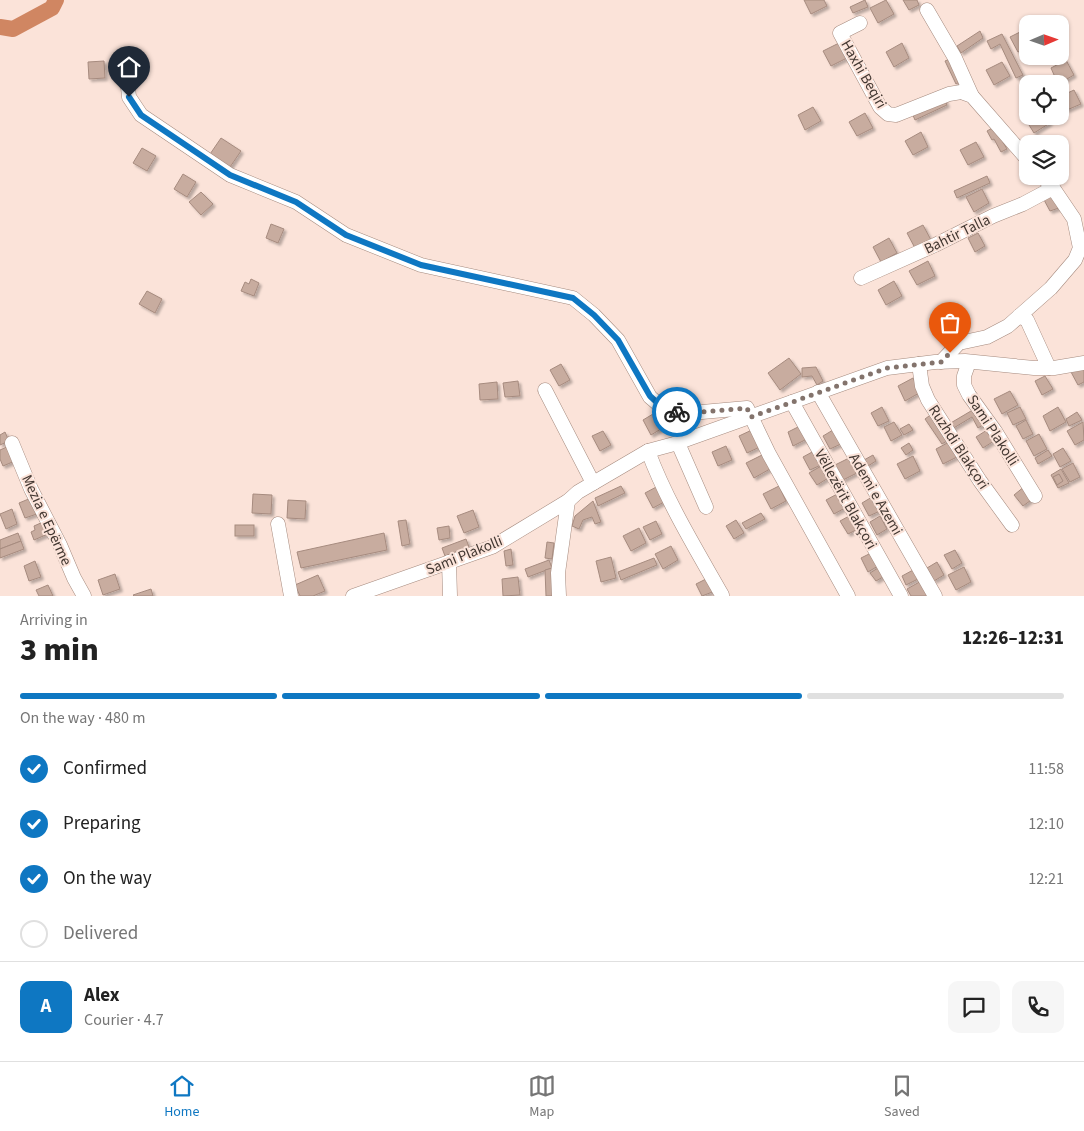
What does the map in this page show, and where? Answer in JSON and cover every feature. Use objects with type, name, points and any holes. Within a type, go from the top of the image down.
[{"type":"street","points":[[927,10],[955,58],[972,96],[1019,150]]},
{"type":"street","name":"Haxhi Beqiri","points":[[860,23],[840,33],[880,107],[888,114],[896,115],[949,94],[961,92],[972,96]]},
{"type":"street","points":[[125,57],[129,97],[141,115],[230,175],[296,202],[346,235],[421,265],[573,298],[594,315],[618,340],[650,396],[664,409],[682,413],[747,408],[769,454],[848,596]]},
{"type":"street","points":[[941,362],[959,343],[974,341],[997,333],[1051,288],[1071,266],[1080,248],[1074,219],[1050,185]]},
{"type":"street","name":"Bahtir Talla","points":[[861,278],[935,245],[993,216],[1023,204],[1053,188]]},
{"type":"street","points":[[1019,316],[1027,320],[1049,368]]},
{"type":"street","name":"Sami Plakolli","points":[[353,596],[492,547],[568,501],[578,492],[648,452],[887,368],[941,362],[969,362],[1034,368],[1084,363]]},
{"type":"street","name":"Sami Plakolli","points":[[969,362],[964,376],[964,385],[1035,496]]},
{"type":"street","name":"Ruzhdi Blakçori","points":[[918,364],[922,386],[928,400],[980,481],[1012,525]]},
{"type":"street","points":[[545,390],[593,484]]},
{"type":"street","name":"Ademi e Azemi","points":[[818,392],[935,596]]},
{"type":"street","name":"Vëllezërit Blakçori","points":[[792,402],[901,596]]},
{"type":"street","name":"Mezia e Epërme","points":[[12,443],[31,489],[84,596]]},
{"type":"street","points":[[678,443],[706,507]]},
{"type":"street","points":[[648,452],[676,514],[722,595]]},
{"type":"street","points":[[559,596],[558,573],[568,501]]},
{"type":"street","points":[[278,524],[291,596]]},
{"type":"street","points":[[449,562],[450,596]]},
{"type":"building","points":[[804,0],[824,0],[827,6],[811,14]]},
{"type":"building","points":[[865,0],[868,7],[853,13],[850,7]]},
{"type":"building","points":[[886,0],[894,14],[878,23],[870,8]]},
{"type":"building","points":[[903,0],[917,0],[919,5],[909,10]]},
{"type":"building","points":[[980,31],[983,38],[961,53],[957,46]]},
{"type":"building","points":[[1019,32],[1019,52],[1018,52],[1010,37]]},
{"type":"building","points":[[1002,34],[1023,75],[1019,75],[1016,78],[1000,44],[991,49],[987,41]]},
{"type":"building","points":[[839,43],[847,58],[831,66],[823,51]]},
{"type":"building","points":[[902,43],[909,58],[894,67],[886,52]]},
{"type":"building","points":[[952,58],[963,80],[956,84],[945,61]]},
{"type":"building","points":[[104,61],[105,78],[89,79],[88,62]]},
{"type":"building","points":[[1002,62],[1010,76],[994,85],[986,70]]},
{"type":"building","points":[[1057,65],[1069,65],[1074,75],[1069,78],[1069,75],[1054,75],[1051,68]]},
{"type":"building","points":[[1074,90],[1081,104],[1069,109],[1069,92]]},
{"type":"building","points":[[944,98],[947,105],[915,120],[912,113]]},
{"type":"building","points":[[813,107],[821,121],[805,130],[798,115]]},
{"type":"building","points":[[865,113],[873,128],[857,136],[849,122]]},
{"type":"building","points":[[1029,125],[1047,125],[1034,133]]},
{"type":"building","points":[[994,127],[1007,149],[1001,152],[987,131]]},
{"type":"building","points":[[921,132],[928,147],[913,155],[905,141]]},
{"type":"building","points":[[221,138],[241,151],[228,170],[208,157]]},
{"type":"building","points":[[976,142],[984,157],[968,165],[960,150]]},
{"type":"building","points":[[142,148],[156,156],[147,171],[133,163]]},
{"type":"building","points":[[183,174],[196,182],[187,197],[174,189]]},
{"type":"building","points":[[987,176],[990,183],[957,198],[954,191]]},
{"type":"building","points":[[982,189],[989,203],[974,212],[966,197]]},
{"type":"building","points":[[201,192],[213,204],[201,215],[189,202]]},
{"type":"building","points":[[1054,192],[1062,207],[1050,211],[1043,198]]},
{"type":"building","points":[[271,224],[284,229],[278,243],[266,238]]},
{"type":"building","points":[[923,225],[931,240],[915,248],[907,233]]},
{"type":"building","points":[[978,233],[985,246],[975,252],[968,238]]},
{"type":"building","points":[[889,238],[897,253],[881,262],[873,247]]},
{"type":"building","points":[[928,261],[935,276],[917,285],[909,271]]},
{"type":"building","points":[[251,279],[259,283],[254,296],[241,291],[245,282],[249,284]]},
{"type":"building","points":[[894,281],[902,296],[886,305],[878,290]]},
{"type":"building","points":[[147,291],[162,299],[155,313],[139,304]]},
{"type":"building","points":[[789,358],[801,374],[780,390],[768,373]]},
{"type":"building","points":[[561,364],[570,380],[559,386],[550,370]]},
{"type":"building","points":[[816,367],[823,381],[817,385],[812,376],[802,377],[802,368]]},
{"type":"building","points":[[1082,367],[1084,382],[1078,385],[1071,372]]},
{"type":"building","points":[[1045,376],[1053,389],[1042,395],[1035,381]]},
{"type":"building","points":[[913,378],[921,392],[905,401],[898,386]]},
{"type":"building","points":[[518,381],[520,396],[505,397],[503,383]]},
{"type":"building","points":[[497,382],[498,399],[480,400],[479,384]]},
{"type":"building","points":[[1010,391],[1018,405],[1002,414],[994,399]]},
{"type":"building","points":[[882,407],[889,421],[878,426],[871,413]]},
{"type":"building","points":[[1020,407],[1026,419],[1013,425],[1007,413]]},
{"type":"building","points":[[1058,407],[1066,422],[1050,431],[1043,416]]},
{"type":"building","points":[[976,408],[986,423],[978,428],[972,417],[952,429],[949,424]]},
{"type":"building","points":[[658,411],[666,426],[651,435],[643,420]]},
{"type":"building","points":[[1077,412],[1082,420],[1069,426],[1066,419]]},
{"type":"building","points":[[933,413],[950,439],[942,444],[925,419]]},
{"type":"building","points":[[1026,420],[1033,434],[1023,439],[1016,426]]},
{"type":"building","points":[[894,422],[902,435],[891,441],[884,427]]},
{"type":"building","points":[[1083,422],[1084,440],[1075,445],[1067,431]]},
{"type":"building","points":[[909,424],[913,430],[904,435],[900,429]]},
{"type":"building","points":[[800,426],[807,439],[793,446],[788,432]]},
{"type":"building","points":[[754,429],[762,446],[747,453],[739,436]]},
{"type":"building","points":[[833,430],[841,444],[830,449],[823,436]]},
{"type":"building","points":[[987,430],[994,441],[983,448],[976,437]]},
{"type":"building","points":[[603,431],[611,445],[600,451],[592,436]]},
{"type":"building","points":[[5,432],[9,441],[0,445],[0,435]]},
{"type":"building","points":[[1039,434],[1047,449],[1034,456],[1026,441]]},
{"type":"building","points":[[951,441],[959,456],[943,464],[936,449]]},
{"type":"building","points":[[909,443],[913,450],[906,455],[901,448]]},
{"type":"building","points":[[9,446],[15,461],[3,466],[0,459],[0,450]]},
{"type":"building","points":[[726,446],[732,460],[718,466],[712,452]]},
{"type":"building","points":[[1063,448],[1071,461],[1060,467],[1053,454]]},
{"type":"building","points":[[1048,450],[1052,456],[1038,464],[1035,458]]},
{"type":"building","points":[[814,451],[821,465],[810,470],[803,457]]},
{"type":"building","points":[[762,455],[770,469],[754,478],[746,463]]},
{"type":"building","points":[[873,455],[876,461],[868,466],[864,460]]},
{"type":"building","points":[[913,456],[920,471],[905,479],[897,464]]},
{"type":"building","points":[[851,457],[859,472],[843,480],[835,465]]},
{"type":"building","points":[[1073,463],[1080,477],[1070,482],[1062,469]]},
{"type":"building","points":[[823,465],[830,477],[817,485],[809,473]]},
{"type":"building","points":[[1061,469],[1069,483],[1058,488],[1051,475]]},
{"type":"building","points":[[1059,474],[1063,481],[1057,485],[1053,477]]},
{"type":"building","points":[[660,485],[668,500],[653,508],[645,493]]},
{"type":"building","points":[[621,486],[625,493],[598,506],[595,498]]},
{"type":"building","points":[[779,486],[786,501],[771,509],[763,494]]},
{"type":"building","points":[[1025,486],[1034,498],[1023,506],[1014,495]]},
{"type":"building","points":[[839,493],[847,507],[834,514],[826,500]]},
{"type":"building","points":[[253,494],[272,495],[271,514],[252,513]]},
{"type":"building","points":[[872,497],[880,511],[869,516],[862,503]]},
{"type":"building","points":[[31,498],[37,514],[25,518],[19,503]]},
{"type":"building","points":[[288,500],[306,501],[305,519],[287,518]]},
{"type":"building","points":[[593,501],[601,522],[595,524],[592,517],[583,520],[579,529],[572,526],[575,516]]},
{"type":"building","points":[[12,509],[17,524],[6,529],[0,514]]},
{"type":"building","points":[[473,510],[479,527],[464,533],[457,516]]},
{"type":"building","points":[[761,513],[765,519],[746,529],[742,523]]},
{"type":"building","points":[[851,515],[858,529],[848,534],[840,521]]},
{"type":"building","points":[[880,516],[887,529],[877,535],[870,522]]},
{"type":"building","points":[[406,520],[410,544],[402,546],[398,521]]},
{"type":"building","points":[[736,520],[744,533],[734,539],[726,526]]},
{"type":"building","points":[[656,521],[662,534],[650,540],[643,527]]},
{"type":"building","points":[[43,522],[48,534],[34,540],[31,532],[35,530],[34,526]]},
{"type":"building","points":[[235,525],[254,525],[254,536],[235,536]]},
{"type":"building","points":[[449,526],[450,538],[439,540],[437,528]]},
{"type":"building","points":[[639,528],[646,543],[631,551],[623,536]]},
{"type":"building","points":[[18,533],[21,541],[0,549],[0,540]]},
{"type":"building","points":[[384,533],[387,550],[301,568],[297,552]]},
{"type":"building","points":[[466,539],[469,547],[445,556],[442,548]]},
{"type":"building","points":[[21,541],[24,549],[0,558],[0,549]]},
{"type":"building","points":[[547,542],[554,543],[552,559],[545,558]]},
{"type":"building","points":[[671,546],[678,560],[663,569],[655,554]]},
{"type":"building","points":[[511,549],[513,565],[506,566],[504,551]]},
{"type":"building","points":[[955,550],[962,563],[952,569],[944,555]]},
{"type":"building","points":[[871,553],[878,566],[868,572],[861,558]]},
{"type":"building","points":[[611,557],[616,578],[601,582],[596,561]]},
{"type":"building","points":[[654,558],[657,565],[621,580],[618,572]]},
{"type":"building","points":[[549,560],[552,568],[528,577],[525,569]]},
{"type":"building","points":[[35,561],[41,577],[29,581],[24,566]]},
{"type":"building","points":[[937,562],[944,575],[934,581],[927,568]]},
{"type":"building","points":[[964,567],[971,582],[956,590],[948,575]]},
{"type":"building","points":[[552,568],[553,596],[546,596],[545,570]]},
{"type":"building","points":[[878,568],[883,577],[876,581],[870,573]]},
{"type":"building","points":[[915,569],[920,578],[906,585],[902,576]]},
{"type":"building","points":[[115,574],[120,589],[103,595],[98,580]]},
{"type":"building","points":[[318,575],[325,591],[313,596],[300,596],[295,585]]},
{"type":"building","points":[[518,577],[520,595],[503,596],[502,579]]},
{"type":"building","points":[[708,578],[715,591],[702,596],[696,584]]},
{"type":"building","points":[[923,580],[928,596],[911,596],[907,589]]},
{"type":"building","points":[[48,585],[53,596],[39,596],[36,590]]},
{"type":"building","points":[[151,589],[153,596],[133,595]]},
{"type":"waterway","points":[[0,27],[13,29],[52,8],[56,0]]},
{"type":"way so far","points":[[677,412],[747,408],[751,417],[887,368],[941,362],[950,353]]},
{"type":"route","points":[[129,97],[141,115],[230,175],[296,202],[346,235],[421,265],[573,298],[594,315],[618,340],[650,396],[664,409],[677,412]]}]
